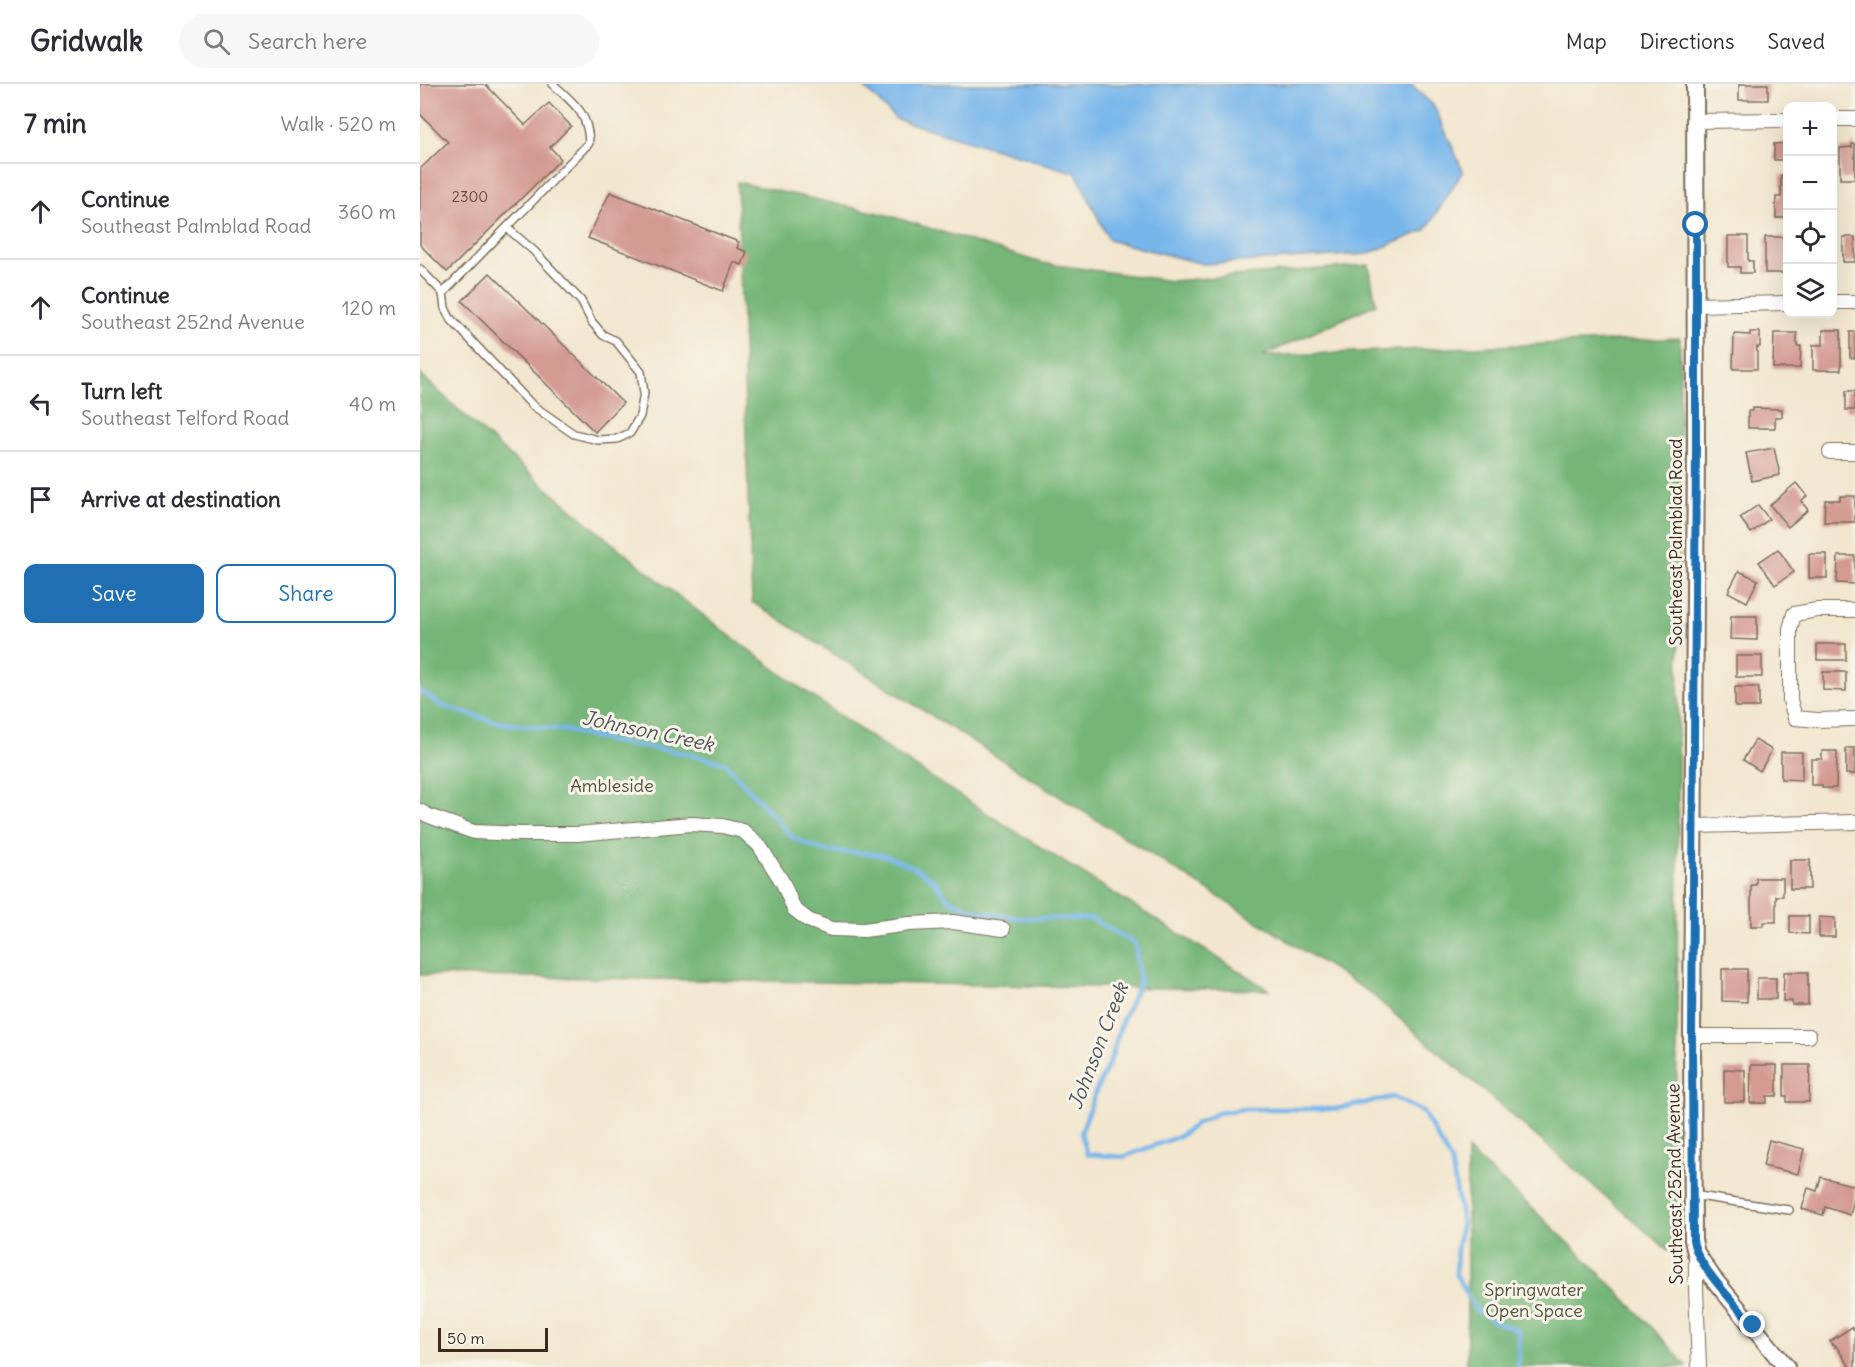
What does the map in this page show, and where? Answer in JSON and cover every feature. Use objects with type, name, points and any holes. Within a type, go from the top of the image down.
[{"type":"street","name":"Southeast Palmblad Road","points":[[1692,1000],[1695,84]]},
{"type":"street","points":[[1837,119],[1855,119]]},
{"type":"street","points":[[1695,122],[1783,120]]},
{"type":"street","points":[[1837,302],[1855,302]]},
{"type":"street","points":[[1695,305],[1783,303]]},
{"type":"street","points":[[1830,452],[1855,452]]},
{"type":"street","points":[[1855,610],[1817,610],[1794,614],[1790,629],[1790,700],[1795,718],[1855,719]]},
{"type":"street","points":[[420,811],[474,832],[577,834],[691,824],[722,826],[743,831],[759,845],[783,883],[794,909],[808,920],[831,929],[864,930],[909,924],[953,922],[1003,929]]},
{"type":"street","points":[[1694,826],[1855,822]]},
{"type":"street","name":"Southeast 252nd Avenue","points":[[1692,1000],[1692,1195],[1699,1367]]},
{"type":"street","points":[[1692,1036],[1809,1036]]},
{"type":"street","points":[[1696,1253],[1786,1367]]},
{"type":"lane","points":[[443,292],[589,143],[588,128],[581,111],[553,84]]},
{"type":"lane","points":[[420,269],[443,292],[450,318],[532,405],[574,434],[598,440],[617,439],[630,433],[640,416],[644,393],[641,372],[616,341],[603,335],[592,322],[581,301],[534,251],[507,228]]},
{"type":"lane","points":[[1692,1195],[1789,1210]]},
{"type":"green space","points":[[737,182],[887,215],[1042,263],[1172,281],[1369,265],[1376,304],[1262,356],[1680,338],[1676,1257],[1369,992],[752,602]]},
{"type":"green space","name":"Ambleside","points":[[420,374],[589,524],[767,663],[937,781],[1269,990],[420,975]]},
{"type":"green space","name":"Springwater Open Space","points":[[1467,1150],[1581,1255],[1687,1367],[1467,1367]]},
{"type":"water","points":[[861,84],[1410,84],[1434,106],[1463,171],[1426,230],[1367,254],[1203,264],[1109,240],[1076,173],[896,119]]},
{"type":"building","points":[[420,84],[485,84],[525,125],[549,103],[571,126],[550,147],[561,159],[447,272],[420,245],[420,169],[448,142],[420,114]]},
{"type":"building","points":[[1739,84],[1768,84],[1768,100],[1739,100]]},
{"type":"building","points":[[1783,143],[1783,160],[1774,160],[1774,144]]},
{"type":"building","points":[[1852,144],[1855,144],[1855,179],[1840,179],[1840,148],[1852,147]]},
{"type":"building","points":[[1781,175],[1783,175],[1783,218],[1776,218],[1776,197],[1781,197]]},
{"type":"building","points":[[610,192],[739,242],[737,248],[747,252],[742,265],[734,262],[723,291],[588,238]]},
{"type":"building","points":[[1728,236],[1748,236],[1748,261],[1753,261],[1753,273],[1740,273],[1740,267],[1728,267]]},
{"type":"building","points":[[1765,237],[1783,237],[1783,273],[1765,273]]},
{"type":"building","points":[[1843,237],[1855,237],[1855,262],[1843,262]]},
{"type":"building","points":[[490,273],[623,403],[595,432],[462,301]]},
{"type":"building","points":[[1823,330],[1841,330],[1841,370],[1813,370],[1813,345],[1823,345]]},
{"type":"building","points":[[1750,332],[1760,332],[1757,369],[1733,369],[1734,334],[1750,335]]},
{"type":"building","points":[[1850,332],[1855,332],[1855,358],[1850,358]]},
{"type":"building","points":[[1774,333],[1797,333],[1797,346],[1801,346],[1800,368],[1773,368]]},
{"type":"building","points":[[1846,391],[1855,391],[1855,410],[1846,410]]},
{"type":"building","points":[[1752,408],[1782,409],[1782,417],[1775,417],[1775,428],[1748,428],[1748,411],[1752,411]]},
{"type":"building","points":[[1774,448],[1780,475],[1752,481],[1746,453]]},
{"type":"building","points":[[1796,483],[1807,496],[1801,501],[1808,510],[1788,527],[1770,505]]},
{"type":"building","points":[[1840,496],[1855,496],[1855,522],[1824,522],[1825,500],[1840,500]]},
{"type":"building","points":[[1758,505],[1769,519],[1751,533],[1740,518]]},
{"type":"building","points":[[1778,549],[1794,572],[1775,585],[1759,562]]},
{"type":"building","points":[[1809,554],[1827,554],[1827,578],[1809,578]]},
{"type":"building","points":[[1838,556],[1855,556],[1855,584],[1837,583]]},
{"type":"building","points":[[1739,571],[1758,580],[1747,602],[1728,592]]},
{"type":"building","points":[[1731,616],[1757,616],[1757,640],[1730,639]]},
{"type":"building","points":[[1817,644],[1846,644],[1846,660],[1817,660]]},
{"type":"building","points":[[1736,656],[1762,656],[1762,677],[1736,677]]},
{"type":"building","points":[[1823,672],[1846,672],[1846,691],[1823,690]]},
{"type":"building","points":[[1735,687],[1759,687],[1759,707],[1735,707]]},
{"type":"building","points":[[1755,740],[1772,750],[1760,771],[1743,760]]},
{"type":"building","points":[[1846,748],[1855,748],[1855,774],[1846,774]]},
{"type":"building","points":[[1822,751],[1837,751],[1836,788],[1811,785],[1811,759],[1822,759]]},
{"type":"building","points":[[1781,752],[1802,752],[1802,780],[1781,779]]},
{"type":"building","points":[[1790,860],[1810,860],[1810,889],[1790,889]]},
{"type":"building","points":[[1756,878],[1783,878],[1783,896],[1776,896],[1776,922],[1763,922],[1763,926],[1751,926],[1751,885],[1756,885]]},
{"type":"building","points":[[1790,916],[1809,916],[1809,934],[1790,933]]},
{"type":"building","points":[[1819,917],[1835,918],[1835,937],[1819,937]]},
{"type":"building","points":[[1722,969],[1747,969],[1747,1002],[1722,1001]]},
{"type":"building","points":[[1784,972],[1808,972],[1808,1005],[1792,1005],[1792,1001],[1783,1001]]},
{"type":"building","points":[[1757,978],[1776,978],[1776,999],[1757,999]]},
{"type":"building","points":[[1751,1065],[1777,1065],[1777,1096],[1767,1096],[1767,1103],[1750,1103]]},
{"type":"building","points":[[1784,1065],[1810,1065],[1809,1102],[1787,1102],[1787,1096],[1784,1096]]},
{"type":"building","points":[[1724,1069],[1745,1070],[1745,1102],[1724,1102]]},
{"type":"building","points":[[1769,1140],[1804,1149],[1798,1174],[1763,1166]]},
{"type":"building","points":[[1821,1177],[1855,1186],[1855,1197],[1850,1215],[1825,1207],[1823,1215],[1802,1209],[1808,1188],[1817,1191]]},
{"type":"building","points":[[1852,1327],[1855,1331],[1855,1367],[1850,1367],[1830,1341]]},
{"type":"waterway","name":"Johnson Creek","points":[[420,691],[442,706],[499,723],[564,730],[725,763],[793,838],[824,851],[887,856],[913,867],[932,879],[948,899],[976,911],[1020,918],[1093,919],[1135,944],[1140,982],[1122,1021],[1111,1059],[1096,1091],[1081,1133],[1087,1154],[1123,1157],[1180,1136],[1197,1123],[1218,1113],[1244,1109],[1336,1109],[1393,1097],[1423,1112],[1451,1161],[1462,1221],[1456,1275],[1476,1310],[1498,1323],[1519,1331],[1518,1367]]},
{"type":"route","points":[[1696,225],[1693,1240],[1696,1253],[1753,1325]]}]
